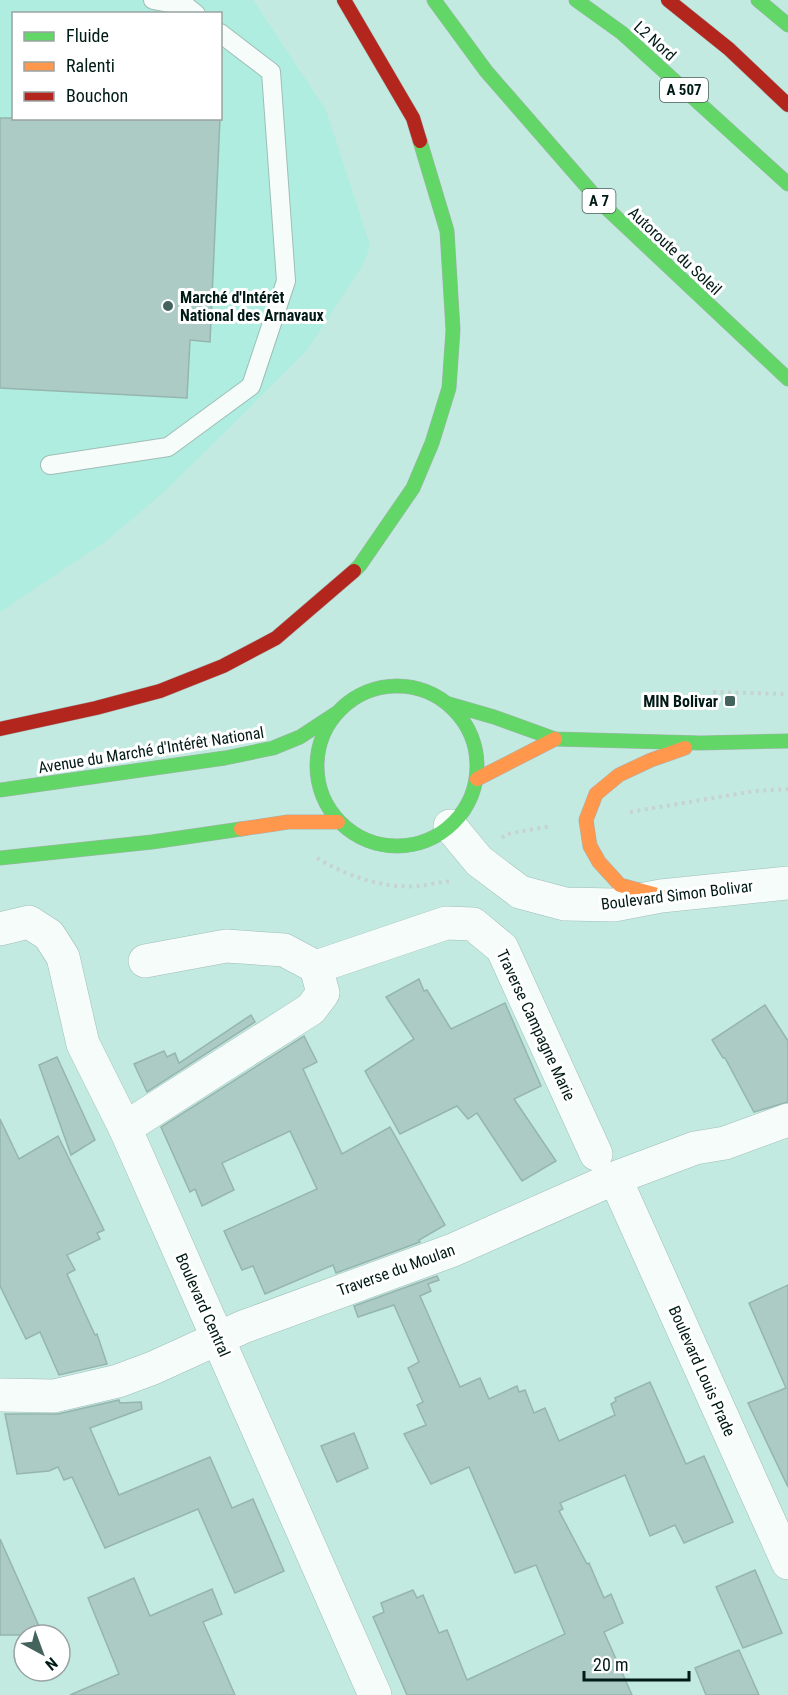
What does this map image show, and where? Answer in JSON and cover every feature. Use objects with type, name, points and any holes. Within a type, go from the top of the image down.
[{"type":"main road","points":[[0,729],[160,691],[223,666],[276,638],[360,566],[413,488],[432,442],[449,388],[453,330],[447,231],[413,118],[344,0]]},
{"type":"main road","name":"Autoroute du Soleil","points":[[435,0],[486,71],[601,203],[788,379]]},
{"type":"main road","name":"L2 Nord","points":[[576,0],[622,33],[788,184]]},
{"type":"main road","points":[[668,0],[729,49],[788,105]]},
{"type":"main road","points":[[758,0],[788,25]]},
{"type":"main road","points":[[449,704],[467,726],[476,751],[477,779],[468,805],[450,826],[424,842],[393,847],[363,840],[338,822],[321,796],[315,766],[321,736],[335,714],[354,698],[377,688],[403,686],[427,691],[449,704],[555,739],[701,743],[788,741]]},
{"type":"main road","name":"Avenue du Marché d'Intérêt National","points":[[0,790],[225,758],[273,748],[300,737],[335,714]]},
{"type":"main road","points":[[477,779],[555,739]]},
{"type":"main road","points":[[661,896],[620,885],[599,862],[590,846],[586,820],[596,794],[619,775],[651,760],[701,743]]},
{"type":"main road","points":[[0,858],[152,842],[288,822],[338,822]]},
{"type":"street","name":"Boulevard Simon Bolivar","points":[[450,826],[479,861],[520,892],[565,904],[614,905],[661,896],[788,883]]},
{"type":"street","name":"Traverse Campagne Marie","points":[[316,967],[446,923],[473,924],[502,948],[606,1166]]},
{"type":"street","name":"Boulevard Central","points":[[14,926],[49,935],[63,957],[83,1044],[125,1128],[375,1695]]},
{"type":"street","points":[[125,1128],[311,1010],[323,993],[316,967],[284,950],[226,946],[145,961]]},
{"type":"street","name":"Traverse du Moulan","points":[[0,1395],[54,1396],[84,1391],[118,1381],[153,1368],[243,1327],[453,1250],[606,1166],[725,1143],[788,1120]]},
{"type":"street","name":"Boulevard Louis Prade","points":[[606,1166],[788,1563]]},
{"type":"lane","points":[[153,0],[186,6],[194,12]]},
{"type":"lane","points":[[50,465],[168,447],[251,386],[286,281],[271,72],[222,35]]},
{"type":"path","points":[[713,692],[788,694]]},
{"type":"path","points":[[619,814],[754,791],[788,789]]},
{"type":"path","points":[[506,834],[560,825]]},
{"type":"path","points":[[314,856],[330,866],[377,884],[417,886],[454,880]]},
{"type":"shaded area","name":"Marché d'Intérêt National des Arnavaux","points":[[0,0],[253,0],[326,110],[370,246],[364,263],[308,349],[165,491],[106,541],[0,612]]},
{"type":"building","points":[[0,118],[12,118],[12,120],[220,120],[210,342],[190,340],[187,398],[0,388]]},
{"type":"building","points":[[419,979],[424,991],[427,990],[451,1029],[505,1003],[541,1086],[514,1099],[556,1161],[522,1181],[477,1113],[468,1119],[457,1106],[400,1134],[365,1071],[414,1039],[386,997]]},
{"type":"building","points":[[765,1005],[788,1041],[788,1102],[754,1112],[725,1058],[712,1040]]},
{"type":"building","points":[[251,1015],[255,1022],[147,1092],[134,1064],[164,1051],[167,1057],[175,1053],[179,1063]]},
{"type":"building","points":[[304,1036],[317,1062],[303,1069],[342,1154],[390,1127],[445,1225],[419,1240],[420,1242],[336,1273],[333,1265],[265,1294],[253,1266],[242,1270],[224,1231],[317,1189],[290,1131],[222,1163],[234,1190],[202,1206],[195,1189],[190,1192],[161,1127]]},
{"type":"building","points":[[57,1057],[95,1140],[71,1155],[39,1065]]},
{"type":"building","points":[[0,1119],[19,1159],[58,1136],[104,1230],[97,1233],[100,1239],[67,1255],[75,1270],[67,1274],[95,1335],[97,1334],[107,1364],[59,1375],[40,1332],[26,1339],[0,1286]]},
{"type":"building","points":[[437,1276],[439,1280],[428,1284],[431,1291],[420,1296],[460,1387],[480,1378],[489,1399],[517,1386],[519,1392],[525,1390],[534,1413],[545,1408],[559,1441],[615,1415],[611,1404],[616,1401],[615,1398],[650,1382],[686,1464],[704,1456],[733,1522],[684,1543],[675,1525],[650,1536],[625,1475],[560,1503],[563,1509],[559,1511],[587,1564],[589,1563],[604,1598],[611,1594],[623,1623],[604,1632],[632,1695],[407,1695],[373,1617],[384,1612],[381,1603],[413,1590],[417,1598],[423,1595],[439,1633],[447,1630],[467,1680],[565,1634],[536,1565],[515,1573],[469,1467],[431,1484],[404,1434],[426,1425],[417,1405],[423,1402],[408,1368],[419,1362],[394,1305],[358,1317],[354,1306]]},
{"type":"building","points":[[788,1285],[788,1487],[748,1403],[786,1388],[749,1303]]},
{"type":"building","points":[[119,1400],[120,1403],[141,1402],[142,1409],[90,1428],[119,1495],[210,1457],[232,1508],[253,1499],[284,1571],[235,1593],[198,1509],[105,1548],[72,1477],[64,1480],[58,1467],[49,1471],[17,1474],[5,1414],[58,1414]]},
{"type":"building","points":[[354,1433],[368,1468],[337,1482],[321,1446]]},
{"type":"building","points":[[0,1539],[38,1623],[12,1623],[12,1635],[0,1635]]},
{"type":"building","points":[[755,1570],[782,1633],[743,1648],[716,1587]]},
{"type":"building","points":[[134,1578],[150,1616],[212,1589],[222,1614],[203,1622],[235,1695],[70,1695],[119,1674],[88,1598]]},
{"type":"building","points":[[739,1650],[759,1695],[706,1695],[695,1668]]},
{"type":"traffic: fast","points":[[434,0],[486,71],[601,203],[788,379]]},
{"type":"traffic: fast","points":[[576,0],[622,33],[788,184]]},
{"type":"traffic: fast","points":[[758,0],[788,25]]},
{"type":"traffic: fast","points":[[354,571],[413,488],[432,443],[449,388],[453,330],[447,231],[420,141]]},
{"type":"traffic: fast","points":[[397,686],[413,687],[428,692],[442,699],[454,709],[464,721],[471,735],[476,750],[477,766],[476,782],[471,797],[464,811],[454,823],[442,833],[428,840],[413,845],[397,846],[381,845],[366,840],[352,833],[340,823],[330,811],[323,797],[318,782],[317,766],[318,750],[323,735],[330,721],[340,709],[352,699],[366,692],[381,687],[397,686]]},
{"type":"traffic: fast","points":[[449,704],[555,739],[701,743],[788,741]]},
{"type":"traffic: fast","points":[[0,790],[225,758],[273,748],[300,737],[335,714]]},
{"type":"traffic: fast","points":[[0,858],[152,842],[241,829]]},
{"type":"traffic: slow","points":[[477,779],[555,739]]},
{"type":"traffic: slow","points":[[661,896],[620,885],[599,862],[590,846],[586,820],[596,794],[619,775],[685,748]]},
{"type":"traffic: slow","points":[[241,829],[288,822],[338,822]]},
{"type":"traffic: jam","points":[[344,0],[413,118],[420,141]]},
{"type":"traffic: jam","points":[[668,0],[729,49],[788,105]]},
{"type":"traffic: jam","points":[[0,729],[160,691],[223,666],[276,638],[354,571]]},
{"type":"place","name":"Marché d'Intérêt National des Arnavaux","points":[[168,306]]},
{"type":"place","name":"MIN Bolivar","points":[[730,701]]}]
